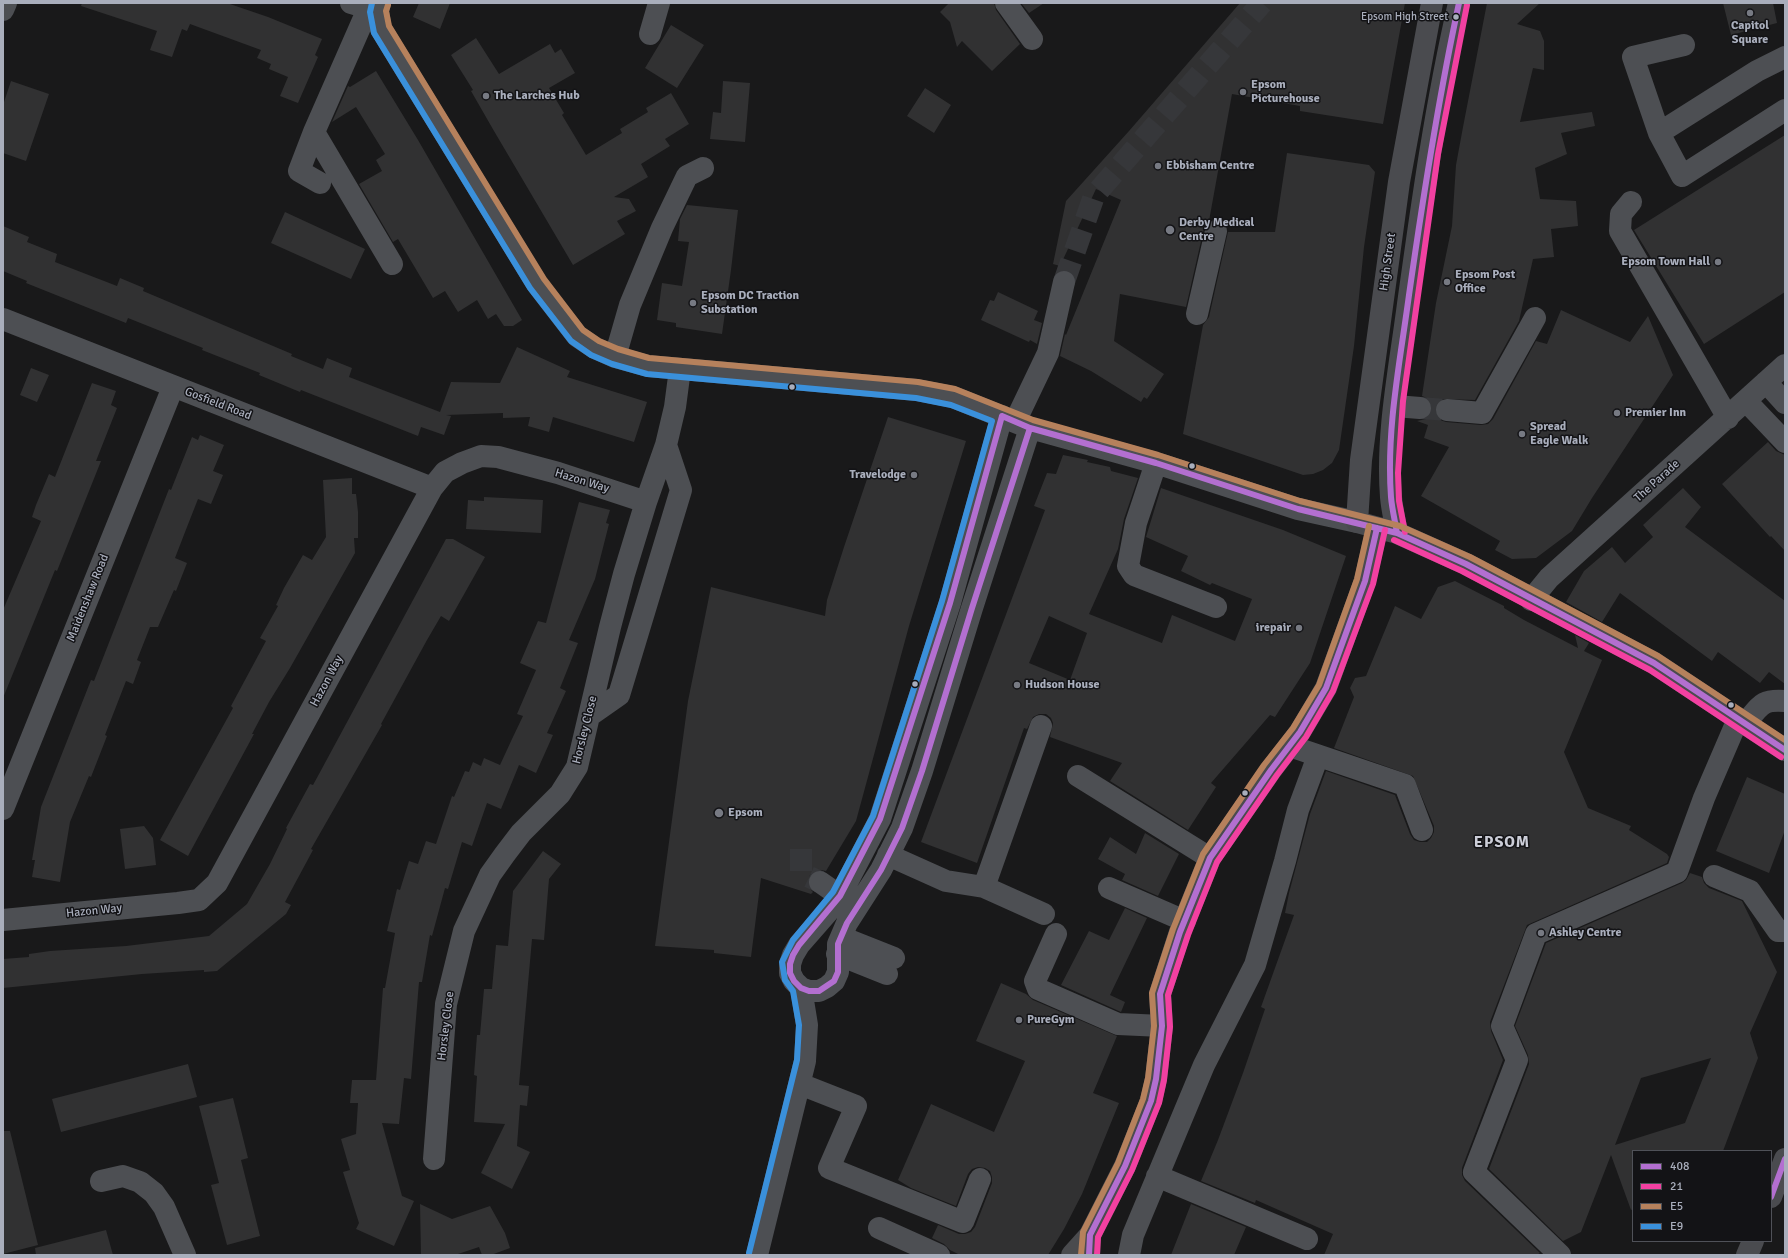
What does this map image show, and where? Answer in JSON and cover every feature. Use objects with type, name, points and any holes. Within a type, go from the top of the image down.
[{"type":"highway","name":"High Street","points":[[1357,522],[1361,460],[1399,182],[1432,3]]},
{"type":"highway","points":[[1090,1245],[1125,1166],[1151,1101],[1156,1079],[1162,1026],[1160,994],[1184,921],[1210,858],[1304,726],[1326,688],[1334,670],[1365,581],[1387,531],[1391,498],[1390,464],[1395,406],[1424,186],[1448,53],[1459,3]]},
{"type":"highway","points":[[1357,522],[1387,531],[1466,564],[1531,600],[1654,663],[1785,750]]},
{"type":"highway","points":[[1772,1194],[1785,1159]]},
{"type":"highway","points":[[1747,1255],[1753,1242]]},
{"type":"main road","points":[[1072,1255],[1090,1245]]},
{"type":"street","points":[[3,10],[6,3]]},
{"type":"street","points":[[650,34],[659,3]]},
{"type":"street","points":[[1006,3],[1032,39]]},
{"type":"street","points":[[369,6],[381,29],[537,284],[577,336],[595,348],[648,366],[918,390],[953,397],[1016,422],[1156,463],[1298,509],[1357,522]]},
{"type":"street","points":[[320,183],[299,171],[314,132],[369,6]]},
{"type":"street","points":[[1684,45],[1633,57],[1659,133],[1682,176],[1785,110]]},
{"type":"street","points":[[1659,133],[1758,71],[1785,57]]},
{"type":"street","points":[[314,132],[392,264]]},
{"type":"street","points":[[615,356],[630,305],[662,228],[687,176],[702,168]]},
{"type":"street","points":[[1631,202],[1621,214],[1620,231],[1728,418]]},
{"type":"street","points":[[1198,314],[1216,231]]},
{"type":"street","points":[[757,1255],[805,1061],[807,1025],[791,984],[790,964],[796,950],[828,914],[840,896],[880,819],[950,602],[1016,422],[1048,352],[1064,282]]},
{"type":"street","points":[[1447,410],[1482,413],[1535,318]]},
{"type":"street","name":"Gosfield Road","points":[[3,319],[432,488]]},
{"type":"street","name":"The Parade","points":[[1531,600],[1549,578],[1746,402],[1785,365]]},
{"type":"street","name":"Horsley Close","points":[[434,1159],[446,1004],[464,931],[490,875],[521,833],[560,794],[577,767],[583,748],[610,627],[646,502],[666,445],[676,407],[680,370]]},
{"type":"street","points":[[1766,382],[1785,403]]},
{"type":"street","name":"Maidenshaw Road","points":[[3,809],[173,387]]},
{"type":"street","points":[[1746,402],[1785,442]]},
{"type":"street","points":[[1395,406],[1420,408]]},
{"type":"street","points":[[791,984],[810,991],[819,991],[834,981],[838,972],[839,945],[847,923],[881,870],[902,828],[922,771],[972,608],[1016,422]]},
{"type":"street","points":[[589,716],[619,695],[681,490],[666,445]]},
{"type":"street","name":"Hazon Way","points":[[3,920],[199,900],[217,883],[432,488],[445,472],[462,463],[481,456],[498,457],[558,473],[646,502]]},
{"type":"street","points":[[1156,463],[1136,523],[1128,566],[1134,575],[1216,607]]},
{"type":"street","points":[[1560,1255],[1474,1172],[1517,1060],[1502,1026],[1536,934],[1677,872],[1704,798],[1742,721],[1761,705],[1771,700],[1785,701]]},
{"type":"street","points":[[984,887],[1041,726]]},
{"type":"street","points":[[1290,746],[1405,785],[1422,830]]},
{"type":"street","points":[[1129,1255],[1133,1235],[1204,1065],[1255,965],[1286,862],[1298,810],[1318,756]]},
{"type":"street","points":[[1078,776],[1210,858]]},
{"type":"street","points":[[888,855],[946,881],[984,887],[1044,914]]},
{"type":"street","points":[[1714,876],[1750,891],[1778,931],[1785,931]]},
{"type":"street","points":[[820,882],[840,896]]},
{"type":"street","points":[[1109,888],[1184,921]]},
{"type":"street","points":[[1056,934],[1035,981],[1038,989],[1118,1024],[1162,1026]]},
{"type":"street","points":[[839,945],[891,966]]},
{"type":"street","points":[[800,1084],[856,1106],[829,1168],[963,1222],[980,1179]]},
{"type":"street","points":[[102,1181],[123,1176],[140,1182],[154,1193],[164,1206],[185,1255]]},
{"type":"street","points":[[1157,1176],[1307,1239]]},
{"type":"street","points":[[879,1228],[939,1255]]},
{"type":"building","points":[[82,3],[227,3],[268,17],[322,39],[315,55],[318,57],[298,103],[280,96],[288,77],[269,69],[271,64],[257,58],[261,50],[190,24],[187,31],[182,29],[172,57],[150,50],[157,31],[81,6]]},
{"type":"building","points":[[419,3],[450,3],[440,29],[413,17]]},
{"type":"building","points":[[949,3],[994,3],[996,10],[1020,44],[992,71],[962,41],[957,47],[950,22],[940,12]]},
{"type":"building","points":[[1021,3],[1044,3],[1029,13]]},
{"type":"building","name":"Ebbisham Centre","points":[[1240,3],[1405,3],[1383,124],[1300,111],[1300,106],[1232,94],[1209,221],[1204,228],[1186,307],[1120,294],[1114,341],[1164,374],[1147,399],[1144,397],[1141,402],[1091,371],[1060,356],[1065,334],[1066,335],[1121,200],[1096,189],[1060,266],[1053,264],[1066,201]]},
{"type":"building","points":[[1487,3],[1540,3],[1517,24],[1540,31],[1544,41],[1544,70],[1533,68],[1520,122],[1592,112],[1595,126],[1561,133],[1567,154],[1535,168],[1540,199],[1576,201],[1578,226],[1551,229],[1554,257],[1533,259],[1519,321],[1475,400],[1442,399],[1437,403],[1435,409],[1436,416],[1440,420],[1446,422],[1481,425],[1488,424],[1493,419],[1536,341],[1547,344],[1561,310],[1630,342],[1648,316],[1673,375],[1572,531],[1536,558],[1512,559],[1495,550],[1500,541],[1421,496],[1449,447],[1424,438],[1428,425],[1417,421],[1426,419],[1430,415],[1432,409],[1431,402],[1422,396],[1436,303],[1452,226],[1456,165]]},
{"type":"building","name":"Capitol Square","points":[[1723,3],[1773,3],[1777,23],[1731,35]]},
{"type":"building","points":[[671,25],[704,45],[677,88],[645,68]]},
{"type":"building","points":[[476,38],[499,74],[550,44],[555,53],[561,49],[575,73],[549,88],[564,113],[562,115],[586,155],[622,133],[620,129],[648,112],[646,108],[671,93],[689,124],[665,139],[670,146],[641,164],[648,177],[614,197],[629,199],[636,211],[617,221],[625,234],[573,265],[471,91],[473,90],[451,55]]},
{"type":"building","points":[[376,71],[418,140],[522,320],[513,326],[504,326],[496,314],[488,319],[477,300],[458,312],[445,291],[433,298],[398,239],[393,242],[359,184],[382,171],[376,160],[385,154],[356,107],[332,122],[348,86],[350,87]]},
{"type":"building","points":[[11,81],[49,94],[26,161],[3,153],[3,105]]},
{"type":"building","points":[[723,81],[750,83],[745,142],[710,139],[713,112],[721,113]]},
{"type":"building","points":[[925,88],[951,105],[934,133],[907,116]]},
{"type":"building","name":"Epsom Town Hall","points":[[1785,135],[1785,292],[1704,344],[1634,230]]},
{"type":"building","points":[[1287,153],[1369,165],[1375,172],[1364,247],[1354,346],[1339,450],[1332,463],[1323,470],[1313,474],[1303,475],[1183,434],[1203,325],[1209,317],[1228,232],[1275,232]]},
{"type":"building","points":[[687,205],[738,210],[722,334],[676,327],[676,323],[657,320],[662,283],[682,286],[689,242],[678,241],[680,219]]},
{"type":"building","points":[[285,212],[365,249],[351,279],[271,243]]},
{"type":"building","points":[[3,226],[29,237],[27,242],[57,254],[55,262],[117,286],[120,278],[144,288],[143,291],[292,354],[291,356],[323,369],[327,358],[352,368],[349,377],[440,412],[451,382],[500,383],[517,347],[570,371],[567,377],[647,402],[634,442],[553,417],[549,432],[528,426],[530,417],[503,418],[503,413],[446,415],[451,416],[444,435],[421,427],[418,436],[301,390],[300,392],[259,375],[260,373],[202,350],[203,348],[128,318],[126,323],[26,283],[27,281],[3,271]]},
{"type":"building","points":[[998,292],[1038,311],[1034,320],[1042,323],[1037,344],[1030,340],[1029,342],[981,320],[990,300],[994,301]]},
{"type":"building","points":[[31,368],[49,375],[37,402],[20,395]]},
{"type":"building","points":[[92,383],[116,391],[111,405],[117,408],[96,461],[101,461],[57,571],[55,570],[3,698],[3,610],[41,521],[32,517],[36,505],[49,474],[55,477]]},
{"type":"building","points":[[888,417],[966,441],[909,626],[856,821],[826,871],[815,871],[810,875],[808,881],[809,888],[813,892],[811,894],[761,878],[751,957],[714,953],[714,950],[655,946],[688,701],[711,587],[825,616],[827,600]]},
{"type":"building","points":[[200,435],[224,445],[213,471],[223,475],[211,504],[198,499],[175,558],[187,563],[176,591],[174,590],[158,627],[150,627],[137,660],[141,662],[133,684],[126,681],[105,735],[107,736],[91,777],[89,776],[70,822],[60,882],[32,877],[35,860],[32,860],[41,807],[91,680],[94,681],[169,489],[171,490],[192,437],[198,440]]},
{"type":"building","points":[[1768,442],[1776,451],[1785,455],[1785,551],[1771,536],[1770,537],[1722,484]]},
{"type":"building","points":[[1063,455],[1088,460],[1087,462],[1110,467],[1111,471],[1138,478],[1124,519],[1118,549],[1089,614],[1162,643],[1172,615],[1235,641],[1252,599],[1212,583],[1210,585],[1181,571],[1188,556],[1146,537],[1161,488],[1283,530],[1346,556],[1310,663],[1275,717],[1270,715],[1211,783],[1216,787],[1188,830],[1110,781],[1122,763],[1050,737],[1053,723],[1051,718],[1046,714],[1039,714],[1033,717],[1027,729],[1024,728],[977,863],[921,842],[1045,510],[1034,506],[1047,473],[1056,474]],"holes":[[[1049,616],[1087,633],[1070,680],[1029,663]]]},
{"type":"building","points":[[352,478],[352,494],[356,494],[358,512],[358,538],[354,538],[355,553],[269,702],[252,734],[254,734],[188,856],[160,840],[233,708],[231,706],[266,641],[260,638],[278,606],[276,605],[284,588],[303,555],[312,560],[326,537],[323,480]]},
{"type":"building","points":[[1683,488],[1701,507],[1685,527],[1785,601],[1785,684],[1769,672],[1760,683],[1718,652],[1712,661],[1620,593],[1602,622],[1566,602],[1584,571],[1612,547],[1625,563],[1653,537],[1643,525]]},
{"type":"building","points":[[484,497],[543,500],[541,533],[466,529],[468,500],[484,501]]},
{"type":"building","points":[[579,502],[610,510],[606,523],[609,524],[595,579],[569,640],[578,643],[560,688],[566,691],[547,733],[553,735],[536,773],[519,765],[501,809],[487,803],[472,846],[462,842],[448,889],[445,888],[432,936],[430,935],[422,982],[419,982],[411,1079],[404,1078],[399,1124],[382,1123],[402,1196],[414,1201],[394,1246],[356,1229],[359,1223],[343,1172],[350,1170],[341,1139],[356,1134],[358,1103],[350,1103],[352,1080],[376,1080],[383,988],[385,988],[395,933],[387,931],[397,889],[400,890],[409,861],[418,864],[426,841],[436,844],[452,796],[454,797],[465,771],[469,772],[473,762],[481,766],[484,758],[500,765],[523,716],[517,714],[536,670],[520,663],[538,621],[546,623]]},
{"type":"building","points":[[446,539],[453,539],[485,557],[449,621],[441,616],[427,640],[381,724],[382,725],[311,849],[313,850],[285,902],[291,905],[286,914],[217,971],[204,972],[204,970],[142,974],[3,988],[3,959],[29,957],[29,954],[50,951],[126,946],[209,936],[247,904],[270,864],[287,829],[286,828],[310,784],[313,785]]},
{"type":"building","name":"Ashley Centre","points":[[1455,581],[1504,606],[1504,608],[1524,620],[1578,648],[1575,635],[1589,643],[1584,651],[1602,660],[1564,752],[1588,808],[1631,826],[1629,830],[1667,854],[1669,857],[1667,863],[1527,925],[1490,1022],[1491,1031],[1503,1060],[1462,1168],[1462,1175],[1465,1181],[1540,1253],[1537,1255],[1324,1255],[1333,1234],[1256,1200],[1255,1203],[1201,1181],[1243,1073],[1265,1009],[1261,1007],[1294,915],[1285,913],[1289,893],[1310,814],[1326,771],[1395,795],[1410,834],[1414,840],[1427,842],[1434,832],[1434,826],[1413,776],[1334,748],[1354,697],[1350,688],[1355,678],[1366,676],[1395,606],[1421,619],[1438,587]]},
{"type":"building","points":[[1747,777],[1785,794],[1785,830],[1769,873],[1716,851]]},
{"type":"building","points":[[144,826],[153,838],[156,865],[125,869],[120,829]]},
{"type":"building","points":[[1145,833],[1179,854],[1158,896],[1122,880],[1125,874],[1098,859],[1110,837],[1136,854]]},
{"type":"building","points":[[543,851],[561,864],[549,879],[544,940],[532,939],[519,1085],[529,1086],[527,1106],[520,1105],[517,1146],[530,1152],[512,1189],[481,1173],[505,1124],[474,1122],[477,1076],[474,1075],[477,1035],[480,1035],[484,989],[492,989],[496,945],[508,946],[513,891]]},
{"type":"building","points":[[1690,873],[1702,877],[1704,883],[1709,888],[1742,901],[1777,972],[1750,1033],[1758,1058],[1723,1150],[1632,1150],[1631,1210],[1611,1155],[1581,1232],[1563,1241],[1489,1169],[1529,1064],[1528,1055],[1515,1026],[1546,943],[1686,880]],"holes":[[[1711,1058],[1685,1123],[1615,1145],[1641,1078]]]},
{"type":"building","points":[[1125,908],[1147,918],[1110,995],[1125,1002],[1121,1012],[1061,985],[1089,931],[1109,940]]},
{"type":"building","points":[[1001,983],[1026,994],[1033,1000],[1117,1036],[1093,1093],[1119,1103],[1082,1194],[1064,1229],[1048,1255],[960,1255],[932,1238],[938,1225],[959,1234],[971,1232],[975,1227],[992,1183],[990,1171],[985,1168],[978,1167],[972,1169],[968,1174],[956,1206],[911,1188],[898,1180],[931,1104],[994,1132],[1025,1061],[976,1041]]},
{"type":"building","points":[[188,1064],[197,1097],[61,1132],[52,1099]]},
{"type":"building","points":[[233,1098],[248,1158],[241,1160],[260,1236],[227,1245],[211,1185],[219,1183],[199,1106]]},
{"type":"building","points":[[3,1131],[10,1131],[38,1245],[3,1254]]},
{"type":"building","points":[[420,1204],[452,1219],[490,1206],[505,1233],[510,1248],[491,1255],[482,1255],[479,1247],[455,1255],[421,1255]]},
{"type":"building","points":[[1191,1204],[1246,1227],[1234,1255],[1171,1255]]},
{"type":"building","points":[[106,1230],[113,1255],[36,1255],[35,1248]]},
{"type":"tunnel","points":[[1064,282],[1094,196],[1262,3]]},
{"type":"tunnel","points":[[1420,408],[1447,410]]},
{"type":"tunnel","points":[[801,849],[801,873],[820,882]]},
{"type":"transit line","name":"E9","points":[[372,3],[370,12],[374,33],[530,288],[571,341],[591,355],[612,364],[647,374],[916,398],[951,405],[992,421],[942,601],[873,816],[833,892],[793,940],[782,962],[785,980],[793,991],[799,1025],[797,1060],[749,1253]]},
{"type":"transit line","name":"408","points":[[1397,533],[1391,502],[1390,447],[1392,421],[1414,258],[1431,149],[1459,3]]},
{"type":"transit line","name":"E5","points":[[388,5],[386,11],[389,26],[544,279],[583,330],[599,341],[618,349],[649,358],[918,382],[955,389],[1033,420],[1158,455],[1300,501],[1400,526],[1470,557],[1658,656],[1785,740]]},
{"type":"transit line","name":"21","points":[[1405,532],[1399,501],[1398,473],[1403,401],[1438,154],[1467,5]]},
{"type":"transit line","name":"408","points":[[1002,416],[950,603],[880,819],[840,896],[799,945],[793,955],[790,964],[790,973],[794,981],[801,988],[809,991],[819,991],[834,981],[838,972],[838,944],[847,923],[881,870],[902,828],[922,771],[972,608],[1030,428]]},
{"type":"transit line","name":"408","points":[[1002,416],[1030,428],[1156,463],[1298,509],[1397,533],[1466,564],[1654,663],[1785,750]]},
{"type":"transit line","name":"E5","points":[[1081,1255],[1083,1232],[1118,1163],[1143,1099],[1148,1078],[1154,1026],[1152,993],[1173,929],[1203,854],[1264,765],[1293,728],[1319,685],[1357,579],[1369,526]]},
{"type":"transit line","name":"408","points":[[1089,1255],[1090,1235],[1125,1166],[1151,1101],[1156,1079],[1162,1026],[1160,994],[1180,932],[1210,858],[1271,770],[1300,732],[1326,688],[1365,581],[1377,528]]},
{"type":"transit line","name":"21","points":[[1097,1255],[1098,1237],[1132,1170],[1159,1103],[1164,1080],[1170,1027],[1168,995],[1188,935],[1217,862],[1277,775],[1306,737],[1333,691],[1373,584],[1385,530]]},
{"type":"transit line","name":"21","points":[[1394,540],[1462,571],[1650,670],[1781,757]]},
{"type":"transit line","name":"408","points":[[1772,1194],[1785,1159]]},
{"type":"place","name":"Capitol Square","points":[[1750,13]]},
{"type":"place","name":"Epsom High Street","points":[[1456,17]]},
{"type":"place","name":"Epsom Picturehouse","points":[[1243,92]]},
{"type":"place","name":"The Larches Hub","points":[[486,96]]},
{"type":"place","name":"Ebbisham Centre","points":[[1158,166]]},
{"type":"place","name":"Derby Medical Centre","points":[[1170,230]]},
{"type":"place","name":"Epsom Town Hall","points":[[1718,262]]},
{"type":"place","name":"Epsom Post Office","points":[[1447,282]]},
{"type":"place","name":"Epsom DC Traction Substation","points":[[693,303]]},
{"type":"place","name":"Premier Inn","points":[[1617,413]]},
{"type":"place","name":"Spread Eagle Walk","points":[[1522,434]]},
{"type":"place","name":"Travelodge","points":[[914,475]]},
{"type":"place","name":"irepair","points":[[1299,628]]},
{"type":"place","name":"Hudson House","points":[[1017,685]]},
{"type":"place","name":"Epsom","points":[[719,813]]},
{"type":"place","name":"Ashley Centre","points":[[1541,933]]},
{"type":"place","name":"PureGym","points":[[1019,1020]]},
{"type":"district","name":"EPSOM","points":[[1502,843]]}]
